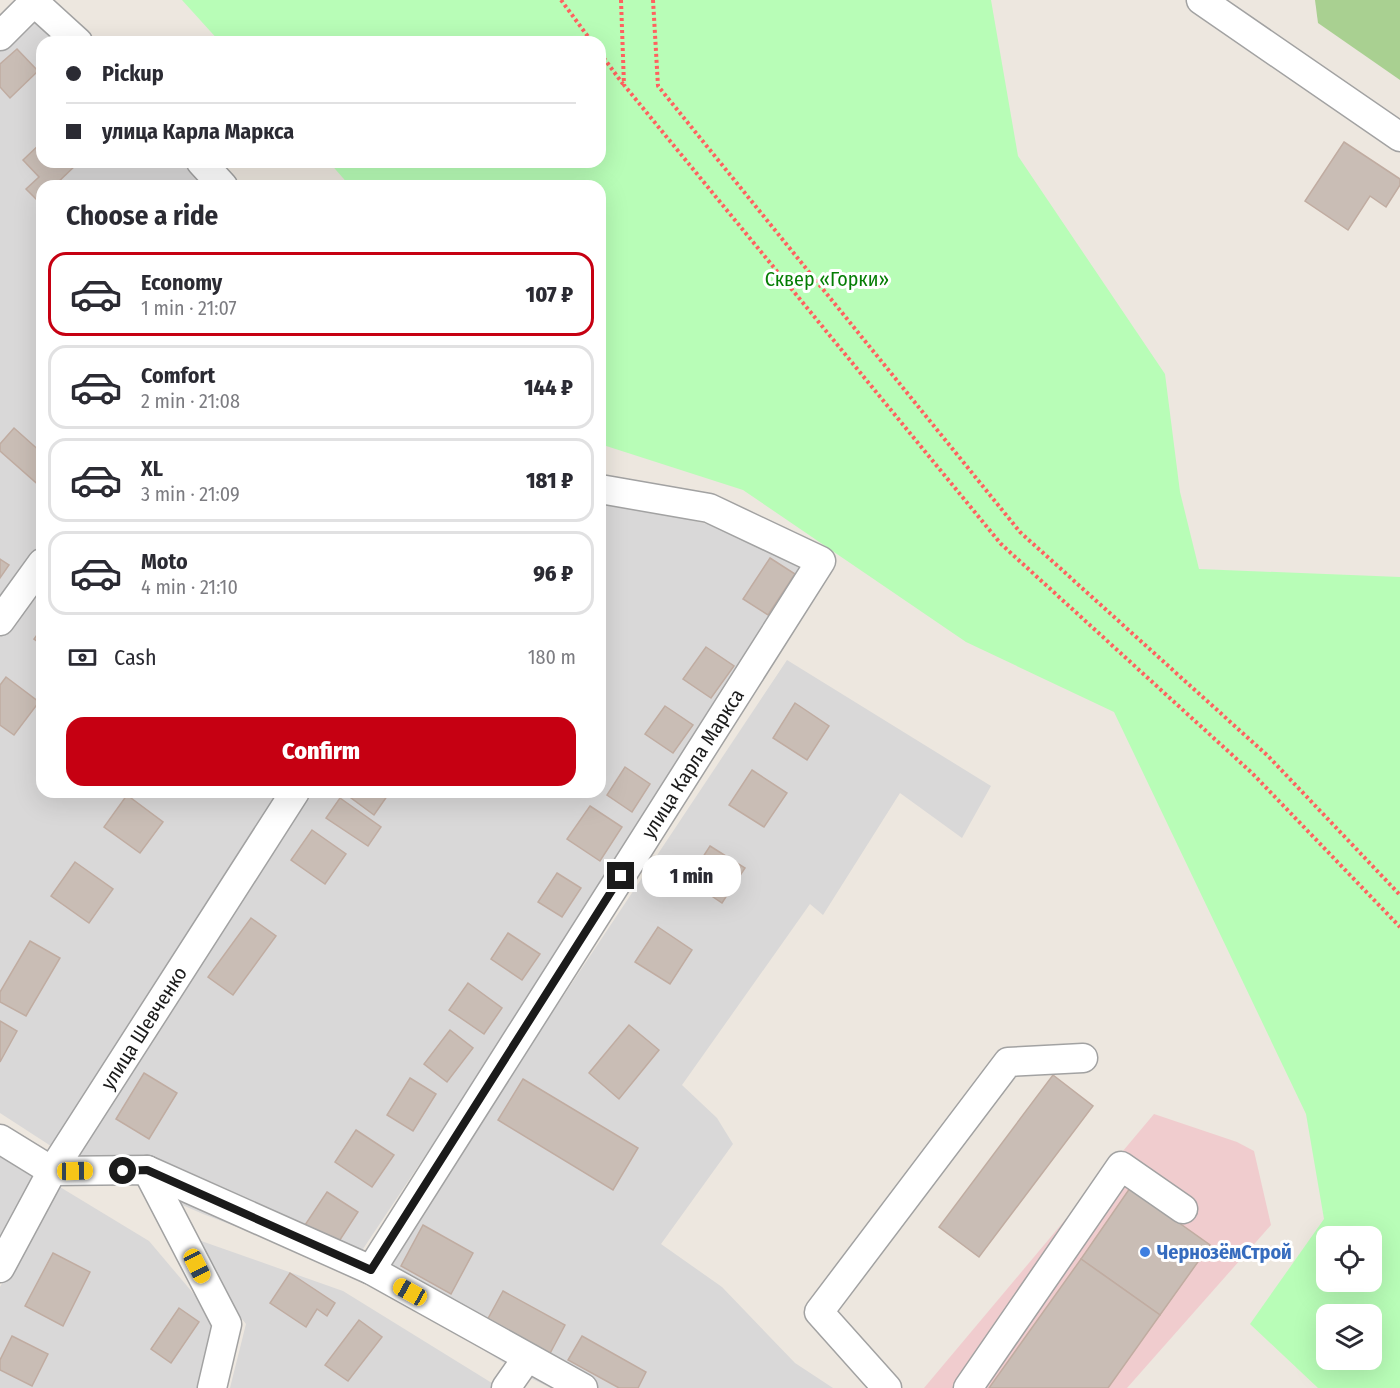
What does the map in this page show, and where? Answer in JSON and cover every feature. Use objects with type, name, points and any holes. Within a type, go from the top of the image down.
[{"type":"street","points":[[1201,0],[1400,137]]},
{"type":"street","points":[[0,36],[34,2],[71,36]]},
{"type":"street","points":[[206,168],[218,180]]},
{"type":"street","name":"улица Карла Маркса","points":[[371,1270],[821,561],[709,508],[606,490]]},
{"type":"street","points":[[0,621],[36,571]]},
{"type":"street","name":"улица Шевченко","points":[[0,1268],[52,1172],[291,798]]},
{"type":"street","points":[[887,1388],[819,1312],[1008,1062],[1083,1058]]},
{"type":"street","points":[[0,1139],[52,1172],[147,1170],[371,1270],[583,1388]]},
{"type":"street","points":[[968,1388],[1121,1166],[1183,1209]]},
{"type":"street","points":[[147,1170],[227,1324],[212,1388]]},
{"type":"street","points":[[506,1388],[526,1358]]},
{"type":"path","points":[[561,0],[588,36]]},
{"type":"path","points":[[621,0],[624,85]]},
{"type":"path","points":[[653,0],[658,86],[1020,532],[1268,756],[1400,895]]},
{"type":"path","points":[[606,61],[1001,544],[1252,773],[1400,927]]},
{"type":"shaded area","points":[[36,19],[53,36],[36,36],[36,168],[187,168],[200,180],[36,180],[36,558],[0,608],[0,50]]},
{"type":"shaded area","points":[[606,500],[716,526],[821,561],[349,1270],[203,1214],[70,1156],[301,798],[606,798]]},
{"type":"shaded area","points":[[36,587],[36,798],[274,798],[54,1148],[0,1113],[0,637]]},
{"type":"shaded area","points":[[787,660],[991,786],[962,838],[900,793],[823,915],[810,904],[682,1085],[717,1118],[733,1144],[661,1244],[722,1287],[795,1363],[833,1388],[551,1388],[524,1375],[373,1282]]},
{"type":"shaded area","points":[[1154,1114],[1237,1142],[1254,1151],[1271,1225],[1127,1388],[924,1388]]},
{"type":"shaded area","points":[[0,1150],[36,1172],[0,1239]]},
{"type":"shaded area","points":[[55,1184],[149,1241],[220,1325],[203,1388],[0,1388],[0,1287]]},
{"type":"shaded area","points":[[170,1230],[343,1291],[500,1388],[230,1388],[246,1324]]},
{"type":"green space","name":"Сквер «Горки»","points":[[182,0],[991,0],[1018,156],[1165,374],[1180,492],[1199,569],[1400,577],[1400,1388],[1318,1388],[1250,1324],[1316,1230],[1316,1292],[1382,1292],[1382,1226],[1319,1226],[1324,1219],[1306,1114],[1114,712],[966,642],[743,490],[606,446],[606,180],[345,180],[334,168],[606,168],[606,36],[215,36]]},
{"type":"green space","points":[[1315,0],[1400,0],[1400,80],[1318,23]]},
{"type":"building","points":[[17,49],[36,69],[36,73],[10,98],[0,87],[0,64]]},
{"type":"building","points":[[1344,142],[1400,179],[1400,185],[1386,207],[1370,196],[1348,230],[1305,201]]},
{"type":"building","points":[[36,148],[36,168],[73,168],[60,180],[36,180],[36,199],[26,189],[39,177],[23,160]]},
{"type":"building","points":[[14,428],[36,448],[36,483],[0,451],[0,444]]},
{"type":"building","points":[[770,558],[795,574],[768,615],[743,599]]},
{"type":"building","points":[[0,559],[9,565],[0,578]]},
{"type":"building","points":[[706,647],[734,666],[711,698],[683,679]]},
{"type":"building","points":[[6,677],[36,700],[36,706],[14,735],[0,725],[0,685]]},
{"type":"building","points":[[795,703],[829,726],[807,760],[773,738]]},
{"type":"building","points":[[665,706],[693,725],[673,753],[645,734]]},
{"type":"building","points":[[625,767],[650,784],[632,812],[607,795]]},
{"type":"building","points":[[752,770],[787,793],[764,827],[729,805]]},
{"type":"building","points":[[125,798],[131,798],[163,822],[140,853],[104,827]]},
{"type":"building","points":[[340,798],[381,827],[368,846],[326,818]]},
{"type":"building","points":[[351,798],[386,798],[374,815]]},
{"type":"building","points":[[590,806],[622,827],[600,861],[567,839]]},
{"type":"building","points":[[312,830],[346,854],[325,884],[291,860]]},
{"type":"building","points":[[710,846],[745,868],[722,903],[688,880]]},
{"type":"building","points":[[75,862],[113,889],[89,923],[51,896]]},
{"type":"building","points":[[557,873],[581,888],[562,917],[538,902]]},
{"type":"building","points":[[251,918],[276,936],[233,995],[208,977]]},
{"type":"building","points":[[658,927],[692,950],[670,984],[635,962]]},
{"type":"building","points":[[508,933],[540,954],[522,980],[491,959]]},
{"type":"building","points":[[30,941],[60,958],[26,1016],[0,1002],[0,992]]},
{"type":"building","points":[[468,983],[502,1008],[484,1034],[449,1010]]},
{"type":"building","points":[[0,1021],[17,1031],[0,1062]]},
{"type":"building","points":[[629,1025],[659,1050],[619,1099],[589,1073]]},
{"type":"building","points":[[450,1030],[473,1048],[447,1082],[424,1064]]},
{"type":"building","points":[[144,1073],[177,1093],[149,1139],[116,1119]]},
{"type":"building","points":[[1053,1075],[1093,1106],[979,1257],[939,1227]]},
{"type":"building","points":[[410,1078],[436,1094],[413,1131],[387,1115]]},
{"type":"building","points":[[523,1079],[638,1148],[613,1190],[498,1120]]},
{"type":"building","points":[[356,1130],[394,1155],[372,1187],[335,1162]]},
{"type":"building","name":"ЧернозёмСтрой","points":[[1130,1188],[1210,1245],[1160,1315],[1081,1259]]},
{"type":"building","points":[[327,1192],[358,1212],[336,1246],[305,1225]]},
{"type":"building","points":[[423,1225],[473,1253],[451,1294],[401,1266]]},
{"type":"building","points":[[53,1253],[90,1272],[63,1326],[25,1306]]},
{"type":"building","points":[[1081,1259],[1160,1315],[1108,1388],[989,1388]]},
{"type":"building","points":[[290,1273],[335,1303],[327,1316],[317,1309],[306,1327],[270,1303]]},
{"type":"building","points":[[503,1291],[565,1325],[547,1359],[484,1326]]},
{"type":"building","points":[[179,1308],[199,1322],[171,1363],[151,1349]]},
{"type":"building","points":[[359,1320],[382,1337],[348,1381],[325,1365]]},
{"type":"building","points":[[12,1336],[48,1354],[32,1386],[0,1370],[0,1360]]},
{"type":"building","points":[[582,1336],[646,1372],[638,1388],[619,1388],[568,1360]]},
{"type":"place","name":"ЧернозёмСтрой","points":[[1145,1252]]},
{"type":"route","points":[[123,1171],[147,1170],[371,1270],[621,876]]}]
